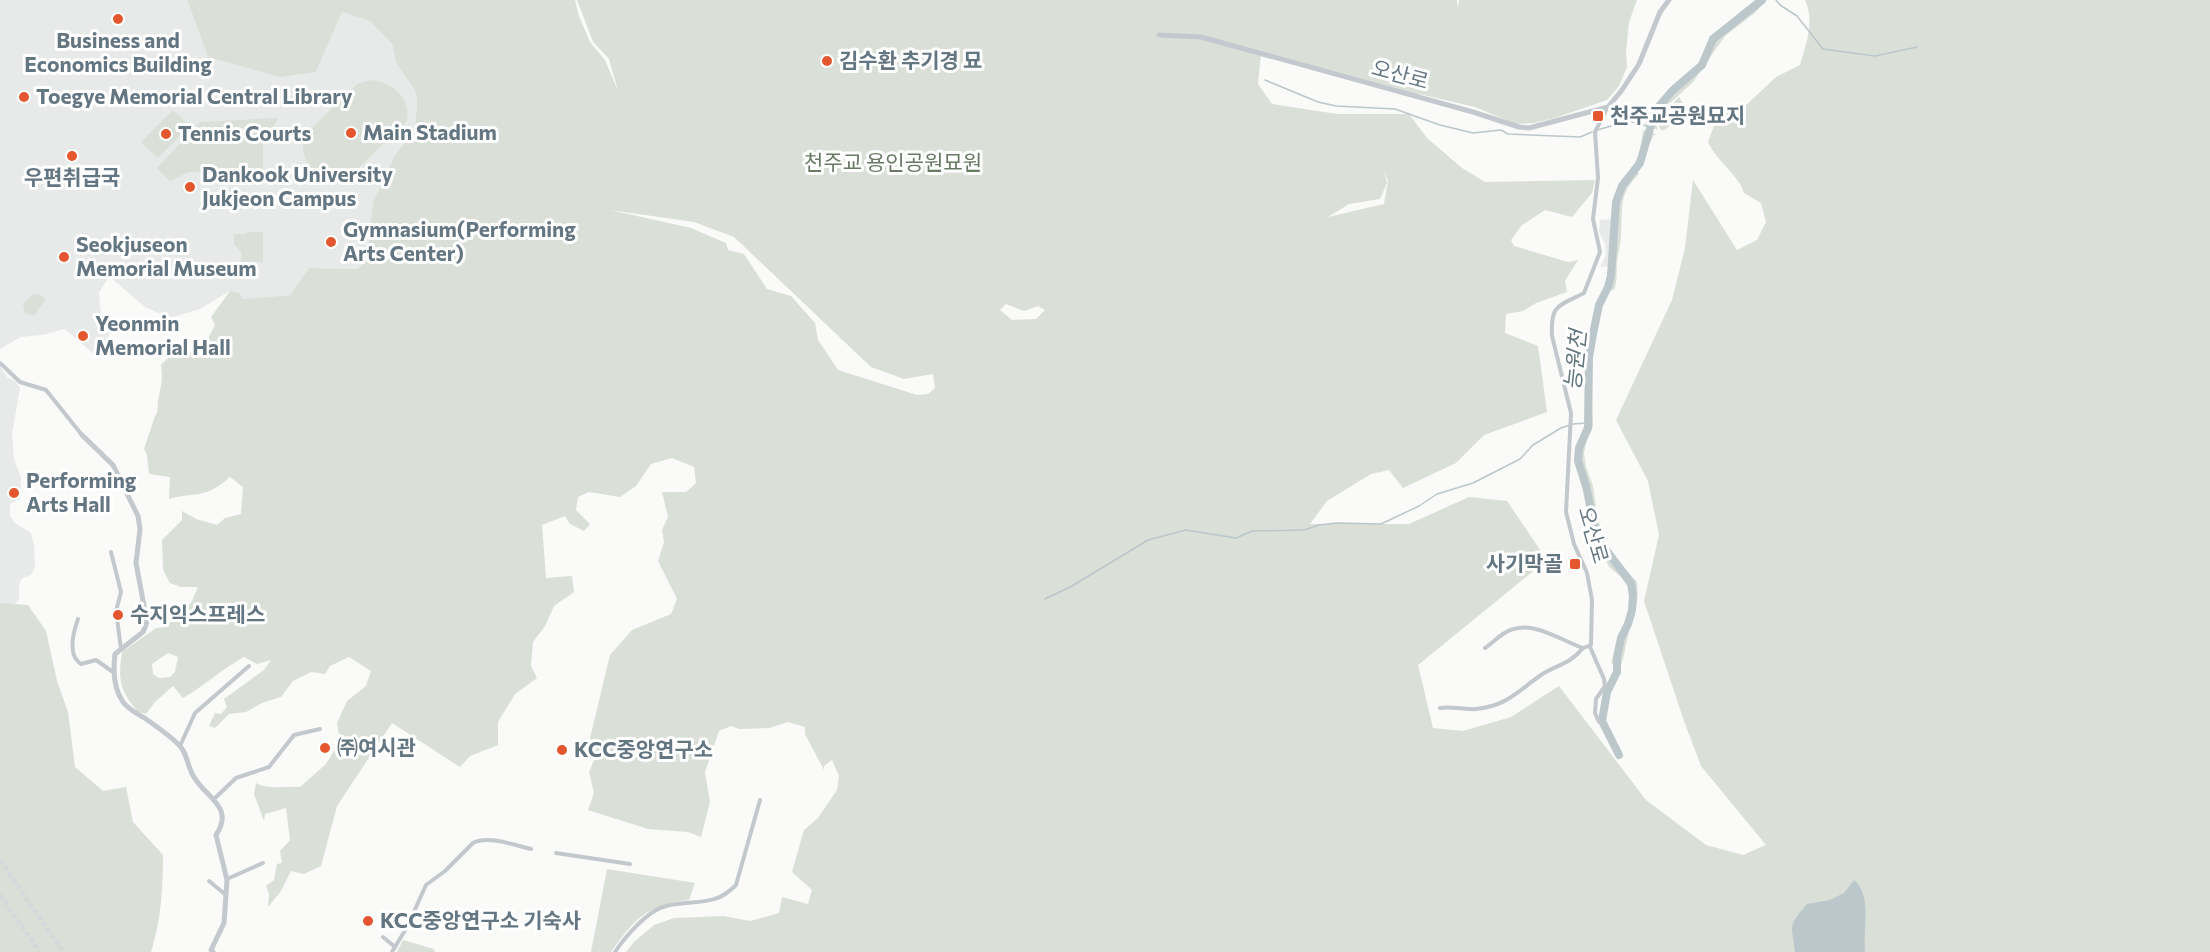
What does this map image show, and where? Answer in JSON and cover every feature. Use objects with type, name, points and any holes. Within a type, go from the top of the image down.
[{"type":"street","points":[[1608,107],[1639,64],[1660,12],[1669,0]]},
{"type":"street","name":"오산로","points":[[1159,35],[1181,38],[1201,37],[1473,112],[1519,127],[1539,127],[1608,107]]},
{"type":"street","name":"오산로","points":[[1599,722],[1595,713],[1596,699],[1605,686],[1590,647],[1592,600],[1587,573],[1574,544],[1566,512],[1571,413],[1551,324],[1558,306],[1584,293],[1600,252],[1593,219],[1598,178],[1596,129],[1608,107]]},
{"type":"street","points":[[0,363],[20,382],[46,390],[82,435],[113,465],[138,516],[140,529],[136,563],[147,622],[143,632],[115,654],[115,682],[123,702],[132,711],[180,746],[193,777],[214,799],[223,817],[221,828],[216,835],[226,879],[224,923],[211,950],[213,952]]},
{"type":"street","points":[[111,552],[121,592],[116,611],[121,649]]},
{"type":"street","points":[[78,619],[73,634],[75,660],[81,664],[96,660],[114,672]]},
{"type":"street","points":[[1485,648],[1504,633],[1519,628],[1541,630],[1583,648],[1590,647]]},
{"type":"street","points":[[1440,708],[1457,706],[1475,709],[1505,703],[1543,674],[1573,660],[1583,648]]},
{"type":"street","points":[[180,746],[195,713],[249,666]]},
{"type":"street","points":[[214,799],[236,778],[269,767],[294,735],[320,729]]},
{"type":"street","points":[[615,952],[631,930],[664,906],[708,902],[727,895],[736,885],[759,800]]},
{"type":"street","points":[[392,952],[407,927],[426,885],[445,871],[473,843],[479,840],[531,849]]},
{"type":"street","points":[[556,853],[630,864]]},
{"type":"street","points":[[226,879],[263,863]]},
{"type":"street","points":[[209,881],[226,895]]},
{"type":"street","points":[[382,937],[395,947]]},
{"type":"shaded area","name":"Dankook University Jukjeon Campus","points":[[0,0],[187,0],[208,57],[316,72],[342,12],[370,21],[392,44],[396,63],[415,90],[417,102],[415,126],[395,155],[373,202],[366,262],[358,269],[309,268],[290,295],[243,299],[240,293],[230,291],[200,309],[170,318],[145,307],[109,276],[99,293],[101,314],[112,329],[105,344],[104,354],[98,358],[65,329],[21,337],[0,349]]},
{"type":"shaded area","points":[[1611,219],[1610,266],[1600,267],[1606,255],[1605,243],[1599,232],[1600,220]]},
{"type":"shaded area","points":[[0,366],[7,377],[16,382],[20,388],[12,434],[14,459],[21,478],[20,499],[10,504],[10,516],[15,523],[31,533],[34,546],[35,567],[31,575],[22,578],[19,585],[19,599],[12,608],[0,608]]},
{"type":"shaded area","points":[[1854,880],[1860,886],[1865,903],[1865,952],[1795,952],[1792,926],[1807,904],[1830,900],[1844,893]]},
{"type":"green space","name":"천주교 용인공원묘원","points":[[187,0],[575,0],[590,42],[605,60],[618,91],[609,59],[593,42],[577,0],[1457,0],[1458,9],[1459,0],[1637,0],[1629,22],[1627,67],[1619,86],[1607,100],[1534,123],[1515,124],[1475,107],[1419,94],[1416,97],[1261,54],[1258,84],[1272,104],[1337,114],[1409,114],[1427,138],[1462,168],[1485,182],[1595,180],[1592,193],[1572,217],[1545,210],[1522,225],[1511,240],[1514,246],[1568,262],[1578,260],[1565,281],[1567,292],[1536,303],[1523,311],[1506,314],[1505,333],[1538,346],[1547,412],[1484,435],[1456,463],[1403,488],[1389,470],[1371,474],[1327,501],[1310,524],[1409,524],[1469,497],[1507,501],[1547,560],[1418,665],[1433,728],[1463,731],[1511,717],[1559,686],[1646,800],[1706,845],[1743,855],[1766,845],[1701,766],[1684,721],[1644,601],[1659,535],[1648,481],[1616,420],[1672,300],[1685,248],[1693,180],[1737,250],[1757,240],[1766,222],[1761,203],[1744,193],[1738,180],[1708,142],[1718,115],[1741,110],[1776,77],[1800,65],[1809,24],[1805,0],[2210,0],[2210,952],[626,952],[654,925],[674,918],[724,916],[750,921],[779,913],[782,897],[808,904],[812,890],[792,872],[804,830],[818,818],[837,790],[839,776],[832,760],[824,766],[824,770],[805,734],[805,727],[788,722],[769,728],[739,729],[731,726],[719,731],[705,772],[710,802],[701,837],[688,832],[648,829],[588,810],[594,793],[589,772],[597,753],[590,738],[610,655],[632,630],[671,614],[677,599],[658,561],[664,542],[662,530],[668,517],[662,492],[686,492],[696,483],[694,467],[672,458],[651,464],[636,486],[620,497],[589,492],[578,497],[576,510],[590,524],[584,531],[570,524],[565,516],[542,525],[546,578],[572,576],[574,592],[554,606],[545,626],[533,642],[531,666],[537,678],[515,694],[498,722],[498,745],[470,756],[460,767],[392,723],[337,806],[321,866],[304,874],[291,871],[281,891],[268,907],[269,894],[266,886],[274,880],[277,864],[282,863],[280,851],[290,840],[286,808],[265,814],[264,821],[254,794],[256,783],[272,787],[300,787],[326,764],[340,741],[337,723],[347,701],[366,686],[371,671],[349,657],[330,666],[325,674],[311,672],[293,681],[281,697],[262,703],[246,712],[229,714],[215,728],[209,726],[215,713],[221,714],[227,707],[224,699],[264,670],[271,660],[257,664],[244,657],[183,698],[173,686],[155,702],[146,714],[135,709],[122,684],[120,673],[122,652],[156,628],[166,627],[181,609],[191,603],[198,587],[181,587],[170,583],[163,570],[162,540],[182,520],[182,511],[196,519],[217,525],[225,518],[241,514],[243,487],[230,477],[207,492],[169,499],[170,477],[149,474],[144,449],[157,410],[162,380],[161,365],[179,353],[201,352],[215,325],[211,317],[230,291],[240,293],[243,299],[290,295],[309,268],[357,269],[366,262],[373,202],[395,155],[415,126],[417,102],[415,90],[396,63],[392,44],[370,21],[342,12],[316,72],[280,77],[208,57]],"holes":[[[1384,171],[1388,181],[1384,204],[1328,217],[1349,204],[1380,199],[1387,183]],[[610,210],[694,222],[734,237],[871,367],[904,379],[933,374],[935,388],[928,394],[917,395],[838,370],[818,340],[815,323],[791,296],[767,289],[744,254],[728,250],[726,243],[691,228]],[[1006,304],[1024,311],[1038,306],[1045,310],[1036,319],[1012,320],[1000,310]],[[168,653],[178,657],[175,672],[170,677],[159,678],[153,674],[152,664]]]},
{"type":"green space","points":[[1756,0],[1760,0],[1728,24],[1720,30],[1741,11]]},
{"type":"green space","points":[[1763,0],[1766,0],[1756,12],[1725,36],[1693,82],[1665,108],[1657,126],[1658,130],[1650,127],[1655,112],[1672,92],[1703,65],[1714,40]]},
{"type":"green space","points":[[1716,34],[1702,64],[1696,72],[1658,106],[1649,126],[1645,124],[1654,110],[1671,91],[1701,64],[1712,38]]},
{"type":"green space","name":"Main Stadium","points":[[372,80],[387,84],[399,93],[408,113],[407,121],[344,182],[318,175],[307,162],[304,154],[304,136],[357,84]]},
{"type":"green space","points":[[1679,97],[1687,110],[1681,118],[1661,130],[1659,126],[1669,108]]},
{"type":"green space","name":"Tennis Courts","points":[[173,110],[190,126],[158,158],[141,142]]},
{"type":"green space","points":[[278,118],[263,143],[263,170],[188,172],[170,181],[157,168],[200,122]]},
{"type":"green space","points":[[1643,130],[1656,134],[1653,136],[1640,167],[1635,163],[1640,152]]},
{"type":"green space","points":[[1635,170],[1639,174],[1628,188],[1623,202],[1615,287],[1614,290],[1607,291],[1613,270],[1617,202],[1622,189]]},
{"type":"green space","points":[[263,232],[263,262],[241,262],[241,251],[234,245],[234,234]]},
{"type":"green space","points":[[39,294],[46,299],[34,316],[25,313],[23,304],[32,295]]},
{"type":"green space","points":[[1600,318],[1591,363],[1593,426],[1587,438],[1584,453],[1593,486],[1598,521],[1602,529],[1596,530],[1576,463],[1577,446],[1585,424],[1587,424],[1578,447],[1577,461],[1589,500],[1579,461],[1580,448],[1588,429],[1589,358],[1597,319]]},
{"type":"green space","points":[[1600,533],[1614,557],[1637,582],[1636,605],[1621,665],[1618,665],[1618,657],[1633,611],[1634,594],[1631,582],[1598,538],[1597,534]]},
{"type":"green space","points":[[1596,539],[1626,576],[1632,596],[1629,621],[1616,665],[1611,663],[1630,605],[1628,587],[1621,577],[1609,567]]},
{"type":"green space","points":[[0,603],[28,605],[46,631],[57,681],[68,712],[75,767],[103,791],[126,787],[133,822],[163,855],[161,904],[151,952],[0,952]]},
{"type":"green space","points":[[607,869],[695,883],[689,900],[662,906],[643,916],[627,931],[611,952],[591,952]]},
{"type":"green space","points":[[403,940],[434,949],[435,952],[397,952]]},
{"type":"waterway","name":"능원천","points":[[1619,755],[1602,721],[1607,692],[1617,672],[1617,657],[1621,638],[1632,610],[1633,595],[1631,583],[1597,538],[1578,461],[1579,448],[1588,428],[1589,357],[1593,334],[1599,305],[1611,276],[1616,202],[1622,186],[1640,163],[1655,111],[1672,91],[1702,65],[1713,39],[1762,0]]},
{"type":"waterway","points":[[1776,0],[1797,16],[1823,49],[1875,56],[1917,47]]},
{"type":"waterway","points":[[1265,80],[1318,102],[1336,106],[1395,109],[1440,125],[1473,133],[1501,130],[1508,134],[1580,137],[1592,132]]},
{"type":"waterway","points":[[1597,130],[1629,121],[1650,127]]},
{"type":"waterway","points":[[1045,599],[1072,586],[1148,540],[1186,530],[1236,538],[1252,531],[1304,530],[1337,523],[1381,524],[1419,506],[1437,494],[1473,483],[1520,459],[1533,445],[1561,428],[1588,423]]},
{"type":"tunnel","points":[[0,860],[63,952]]},
{"type":"tunnel","points":[[0,895],[40,952]]},
{"type":"place","name":"Business and Economics Building","points":[[118,19]]},
{"type":"place","name":"김수환 추기경 묘","points":[[827,61]]},
{"type":"place","name":"Toegye Memorial Central Library","points":[[24,97]]},
{"type":"place","name":"천주교공원묘지","points":[[1598,116]]},
{"type":"place","name":"Main Stadium","points":[[351,133]]},
{"type":"place","name":"Tennis Courts","points":[[166,134]]},
{"type":"place","name":"우편취급국","points":[[72,156]]},
{"type":"place","name":"Dankook University Jukjeon Campus","points":[[190,187]]},
{"type":"place","name":"Gymnasium(Performing Arts Center)","points":[[331,242]]},
{"type":"place","name":"Seokjuseon Memorial Museum","points":[[64,257]]},
{"type":"place","name":"Yeonmin Memorial Hall","points":[[83,336]]},
{"type":"place","name":"Performing Arts Hall","points":[[14,493]]},
{"type":"place","name":"사기막골","points":[[1575,564]]},
{"type":"place","name":"수지익스프레스","points":[[118,615]]},
{"type":"place","name":"㈜여시관","points":[[325,748]]},
{"type":"place","name":"KCC중앙연구소","points":[[562,750]]},
{"type":"place","name":"KCC중앙연구소 기숙사","points":[[368,921]]}]
